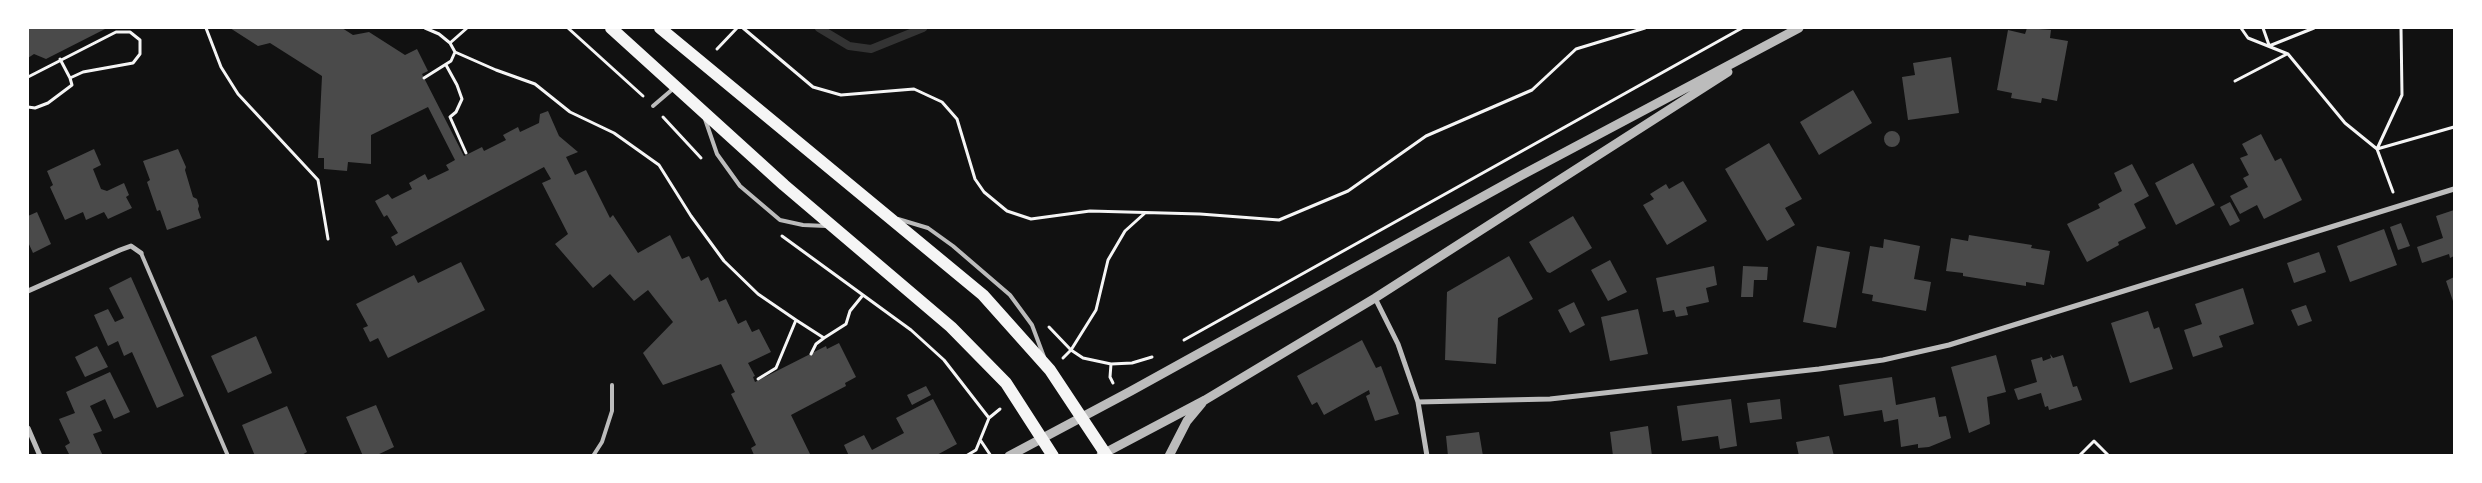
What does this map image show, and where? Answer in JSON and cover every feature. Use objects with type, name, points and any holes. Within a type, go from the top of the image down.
[{"type":"main road","points":[[611,28],[704,114],[951,326],[1006,383],[1053,456]]},
{"type":"main road","points":[[660,28],[982,296],[1050,370],[1083,417],[1105,455]]},
{"type":"street","points":[[1009,456],[1522,175],[1800,28]]},
{"type":"street","points":[[1105,455],[1205,400],[1375,298],[1768,46]]},
{"type":"street","points":[[1418,402],[1550,399],[1883,360],[1958,342],[2454,189]]},
{"type":"street","points":[[28,291],[131,246],[141,252]]},
{"type":"street","points":[[1375,298],[1398,344],[1418,402],[1426,456]]},
{"type":"street","points":[[1169,456],[1187,421],[1205,400]]},
{"type":"street","points":[[28,428],[40,456]]},
{"type":"lane","points":[[653,106],[675,88]]},
{"type":"lane","points":[[704,114],[717,154],[740,186],[780,220],[834,226]]},
{"type":"lane","points":[[887,215],[928,228],[953,246],[1010,295],[1032,324],[1050,370]]},
{"type":"lane","points":[[141,252],[213,415],[228,456]]},
{"type":"lane","points":[[593,456],[602,442],[612,410],[612,385]]},
{"type":"path","points":[[206,28],[221,67],[238,94],[318,180],[328,239]]},
{"type":"path","points":[[425,28],[439,34],[450,43],[455,52],[535,84],[570,112],[614,133],[659,165],[691,216],[724,261],[758,294],[824,338]]},
{"type":"path","points":[[450,43],[467,28]]},
{"type":"path","points":[[717,49],[737,28]]},
{"type":"path","points":[[743,28],[813,87],[841,96],[914,89],[942,102],[957,119],[975,179],[984,192],[1007,210],[1031,219],[1090,211],[1146,212],[1279,220],[1348,191],[1426,136],[1532,90],[1576,49],[1645,28]]},
{"type":"path","points":[[1177,343],[1576,118],[1742,28]]},
{"type":"path","points":[[2241,28],[2248,38],[2288,54],[2345,123],[2377,149],[2399,207]]},
{"type":"path","points":[[2264,28],[2270,46]]},
{"type":"path","points":[[2270,46],[2314,28]]},
{"type":"path","points":[[2377,149],[2402,95],[2401,28]]},
{"type":"path","points":[[28,77],[116,32],[130,32],[140,40],[140,54],[133,63],[97,68],[70,78]]},
{"type":"path","points":[[424,78],[451,61],[455,52]]},
{"type":"path","points":[[2235,81],[2288,54]]},
{"type":"path","points":[[28,107],[35,108],[48,103],[72,85],[60,59]]},
{"type":"path","points":[[446,65],[457,84],[462,99],[456,112],[450,118],[466,153]]},
{"type":"path","points":[[2377,149],[2454,128]]},
{"type":"path","points":[[1146,212],[1125,231],[1108,260],[1096,310],[1071,350],[1083,358],[1111,364],[1132,363],[1160,353]]},
{"type":"path","points":[[811,354],[816,344],[846,324],[850,310],[864,295]]},
{"type":"path","points":[[758,379],[776,368],[796,320]]},
{"type":"path","points":[[966,456],[976,450],[989,418]]},
{"type":"path","points":[[981,441],[991,456]]},
{"type":"path","points":[[2079,456],[2094,441],[2108,456]]},
{"type":"building","points":[[28,28],[107,28],[46,59],[34,54],[28,58]]},
{"type":"building","points":[[230,28],[342,28],[353,35],[369,32],[405,55],[417,49],[428,71],[422,74],[464,156],[482,147],[484,151],[506,140],[503,135],[518,127],[520,132],[539,123],[540,114],[548,111],[559,136],[578,152],[566,157],[575,175],[586,170],[610,218],[613,215],[638,253],[670,235],[682,259],[689,256],[701,281],[708,277],[719,302],[726,299],[738,324],[746,320],[752,332],[759,329],[771,352],[748,363],[755,376],[753,377],[755,382],[826,346],[827,349],[839,343],[856,377],[845,383],[846,386],[791,415],[811,456],[754,455],[751,448],[756,445],[731,394],[735,392],[721,364],[663,385],[643,353],[673,322],[648,290],[634,301],[610,274],[593,288],[555,244],[568,234],[542,183],[551,179],[544,167],[396,246],[391,237],[398,233],[387,215],[384,217],[375,201],[388,194],[392,199],[412,189],[409,183],[425,174],[428,180],[449,170],[446,165],[455,160],[428,107],[371,135],[371,164],[348,162],[347,171],[324,169],[324,158],[318,158],[322,76],[270,43],[258,46]]},
{"type":"building","points":[[2027,28],[2051,30],[2050,38],[2068,41],[2057,101],[2042,98],[2041,103],[2011,98],[2012,93],[1997,90],[2008,30],[2025,34]]},
{"type":"building","points":[[1951,57],[1959,113],[1908,120],[1902,77],[1915,75],[1913,63]]},
{"type":"building","points":[[1853,90],[1872,123],[1819,155],[1800,122]]},
{"type":"building","points":[[1892,131],[1900,139],[1892,147],[1884,139]]},
{"type":"building","points":[[2261,134],[2275,161],[2281,158],[2302,200],[2264,219],[2257,205],[2240,214],[2230,196],[2248,187],[2243,178],[2249,175],[2240,158],[2248,155],[2242,144]]},
{"type":"building","points":[[1769,143],[1802,199],[1785,208],[1795,225],[1767,241],[1725,169]]},
{"type":"building","points":[[94,149],[101,165],[93,169],[101,189],[107,191],[124,183],[129,195],[126,197],[132,208],[108,219],[104,212],[86,220],[83,212],[65,220],[50,187],[53,185],[47,171]]},
{"type":"building","points":[[178,149],[186,167],[185,170],[193,197],[197,199],[201,218],[167,230],[160,210],[157,211],[147,182],[150,180],[143,161]]},
{"type":"building","points":[[2193,163],[2215,205],[2176,225],[2155,183]]},
{"type":"building","points":[[2132,164],[2149,196],[2134,204],[2146,228],[2118,242],[2119,245],[2087,262],[2067,224],[2100,208],[2098,204],[2122,191],[2114,173]]},
{"type":"building","points":[[1683,181],[1707,221],[1667,245],[1643,205],[1654,199],[1650,194],[1666,184],[1669,189]]},
{"type":"building","points":[[2230,202],[2240,221],[2230,226],[2220,207]]},
{"type":"building","points":[[2454,210],[2454,256],[2450,258],[2449,254],[2422,263],[2417,247],[2443,238],[2436,216]]},
{"type":"building","points":[[37,212],[51,244],[33,253],[28,242],[28,216]]},
{"type":"building","points":[[1573,216],[1592,248],[1550,273],[1547,272],[1529,242]]},
{"type":"building","points":[[2401,223],[2410,246],[2398,250],[2390,227]]},
{"type":"building","points":[[2384,229],[2397,265],[2350,282],[2337,246]]},
{"type":"building","points":[[1969,235],[2032,245],[2031,248],[2050,251],[2044,285],[2026,282],[2026,286],[1963,276],[1963,273],[1946,271],[1951,238],[1968,241]]},
{"type":"building","points":[[1884,239],[1920,246],[1914,279],[1931,282],[1926,311],[1872,301],[1873,295],[1862,293],[1870,246],[1883,248]]},
{"type":"building","points":[[1817,246],[1850,252],[1836,328],[1803,322]]},
{"type":"building","points":[[2319,252],[2326,272],[2294,283],[2287,263]]},
{"type":"building","points":[[1509,256],[1533,299],[1498,318],[1496,364],[1445,360],[1447,292]]},
{"type":"building","points":[[1610,260],[1627,292],[1608,301],[1591,270]]},
{"type":"building","points":[[461,262],[485,310],[388,358],[378,338],[370,342],[363,328],[368,326],[356,304],[414,275],[418,283]]},
{"type":"building","points":[[1714,266],[1717,285],[1706,288],[1709,302],[1686,307],[1688,315],[1676,317],[1674,310],[1663,312],[1656,278]]},
{"type":"building","points":[[1743,266],[1768,267],[1767,280],[1754,280],[1753,297],[1741,297]]},
{"type":"building","points":[[131,277],[184,396],[157,408],[132,352],[124,356],[118,341],[108,346],[94,315],[108,309],[115,322],[124,318],[109,288]]},
{"type":"building","points":[[2454,277],[2454,304],[2446,281]]},
{"type":"building","points":[[2243,288],[2254,324],[2219,336],[2223,347],[2193,357],[2184,330],[2202,324],[2195,304]]},
{"type":"building","points":[[1574,302],[1585,325],[1570,333],[1558,310]]},
{"type":"building","points":[[2306,305],[2312,321],[2298,326],[2291,310]]},
{"type":"building","points":[[1638,309],[1648,354],[1610,361],[1601,317]]},
{"type":"building","points":[[2148,311],[2154,329],[2159,327],[2173,369],[2130,383],[2111,323]]},
{"type":"building","points":[[256,336],[272,373],[228,393],[211,356]]},
{"type":"building","points":[[1362,340],[1376,368],[1381,366],[1399,414],[1375,421],[1366,396],[1370,394],[1369,390],[1324,415],[1317,402],[1312,405],[1297,376]]},
{"type":"building","points":[[97,346],[108,367],[85,377],[75,357]]},
{"type":"building","points":[[2050,354],[2053,358],[2063,355],[2073,387],[2077,386],[2082,400],[2049,410],[2048,406],[2045,407],[2041,393],[2018,400],[2014,389],[2037,382],[2031,360],[2042,357],[2043,361],[2051,358]]},
{"type":"building","points":[[1996,355],[2006,392],[1987,397],[1990,424],[1969,433],[1951,367]]},
{"type":"building","points":[[110,372],[130,412],[114,419],[105,399],[90,406],[102,431],[93,434],[103,456],[70,456],[65,446],[70,443],[59,419],[75,413],[66,392]]},
{"type":"building","points":[[1892,377],[1896,405],[1935,397],[1939,417],[1946,416],[1951,438],[1929,447],[1918,448],[1918,444],[1901,447],[1898,419],[1884,422],[1882,410],[1844,416],[1839,385]]},
{"type":"building","points":[[926,386],[931,395],[912,405],[907,395]]},
{"type":"building","points":[[933,399],[957,444],[935,456],[849,456],[844,445],[864,435],[872,450],[904,433],[896,418]]},
{"type":"building","points":[[1731,399],[1737,446],[1720,449],[1718,436],[1682,441],[1677,406]]},
{"type":"building","points":[[1780,399],[1782,419],[1750,423],[1747,403]]},
{"type":"building","points":[[376,405],[394,447],[375,456],[363,456],[346,417]]},
{"type":"building","points":[[287,406],[307,452],[300,456],[255,456],[242,425]]},
{"type":"building","points":[[1648,426],[1652,456],[1613,456],[1610,432]]},
{"type":"building","points":[[1479,432],[1483,456],[1448,456],[1446,436]]},
{"type":"building","points":[[1829,436],[1834,456],[1799,456],[1796,442]]},
{"type":"waterway","points":[[819,28],[849,46],[871,49],[923,28]]}]
